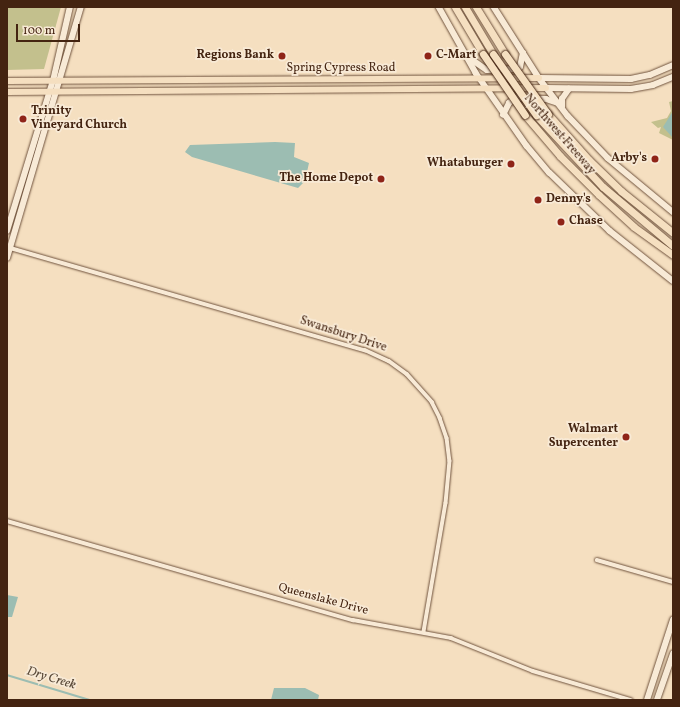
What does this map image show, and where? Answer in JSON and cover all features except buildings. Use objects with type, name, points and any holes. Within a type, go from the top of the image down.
[{"type":"highway","name":"Northwest Freeway","points":[[455,7],[483,54],[525,115],[560,156],[634,227],[673,255]]},
{"type":"highway","points":[[465,7],[493,54],[536,115],[603,187],[673,246]]},
{"type":"highway","name":"Northwest Freeway","points":[[476,7],[505,54],[548,114],[589,160],[621,191],[673,233]]},
{"type":"main road","points":[[7,231],[53,81],[70,7]]},
{"type":"main road","points":[[7,258],[8,247],[58,92],[81,7]]},
{"type":"main road","points":[[439,7],[480,80],[503,115],[550,173],[623,242],[673,281]]},
{"type":"main road","points":[[494,7],[539,78],[560,105],[608,158],[673,212]]},
{"type":"main road","points":[[467,56],[487,70],[516,69],[520,67],[523,53]]},
{"type":"main road","name":"Spring Cypress Road","points":[[7,81],[480,80],[539,78],[631,79],[652,74],[673,65]]},
{"type":"main road","name":"Spring Cypress Road","points":[[7,92],[546,88],[631,90],[653,85],[673,77]]},
{"type":"main road","points":[[631,79],[631,90]]},
{"type":"main road","points":[[246,80],[246,90]]},
{"type":"main road","points":[[351,80],[352,90]]},
{"type":"main road","points":[[164,91],[166,81]]},
{"type":"main road","points":[[560,105],[569,89]]},
{"type":"main road","points":[[503,115],[509,103],[516,98],[546,99],[560,105]]},
{"type":"main road","points":[[22,183],[29,185]]},
{"type":"main road","points":[[647,700],[673,620]]},
{"type":"main road","points":[[657,700],[673,654]]},
{"type":"street","name":"Swansbury Drive","points":[[8,247],[364,350],[389,361],[413,379],[432,402],[440,418],[447,438],[450,461],[446,503],[424,632]]},
{"type":"street","name":"Queenslake Drive","points":[[7,521],[354,620],[424,632],[465,642],[534,671],[631,700]]},
{"type":"street","points":[[597,560],[673,582]]},
{"type":"shaded area","points":[[7,7],[61,7],[44,69],[7,70]]},
{"type":"shaded area","points":[[673,101],[673,140],[659,133],[661,127],[658,128],[651,122],[667,118],[671,111],[669,102]]},
{"type":"water","points":[[673,111],[673,138],[663,127]]},
{"type":"water","points":[[275,142],[295,143],[294,157],[309,163],[305,181],[298,188],[192,157],[185,152],[190,145]]},
{"type":"water","points":[[7,595],[18,597],[12,617],[7,617]]},
{"type":"water","points":[[274,688],[305,688],[319,695],[318,700],[271,700]]},
{"type":"waterway","name":"Dry Creek","points":[[7,675],[90,700]]},
{"type":"place","name":"Regions Bank","points":[[282,56]]},
{"type":"place","name":"C-Mart","points":[[428,56]]},
{"type":"place","name":"Trinity Vineyard Church","points":[[23,119]]},
{"type":"place","name":"Arby's","points":[[655,159]]},
{"type":"place","name":"Whataburger","points":[[511,164]]},
{"type":"place","name":"The Home Depot","points":[[381,179]]},
{"type":"place","name":"Denny's","points":[[538,200]]},
{"type":"place","name":"Chase","points":[[561,222]]},
{"type":"place","name":"Walmart Supercenter","points":[[626,437]]}]
